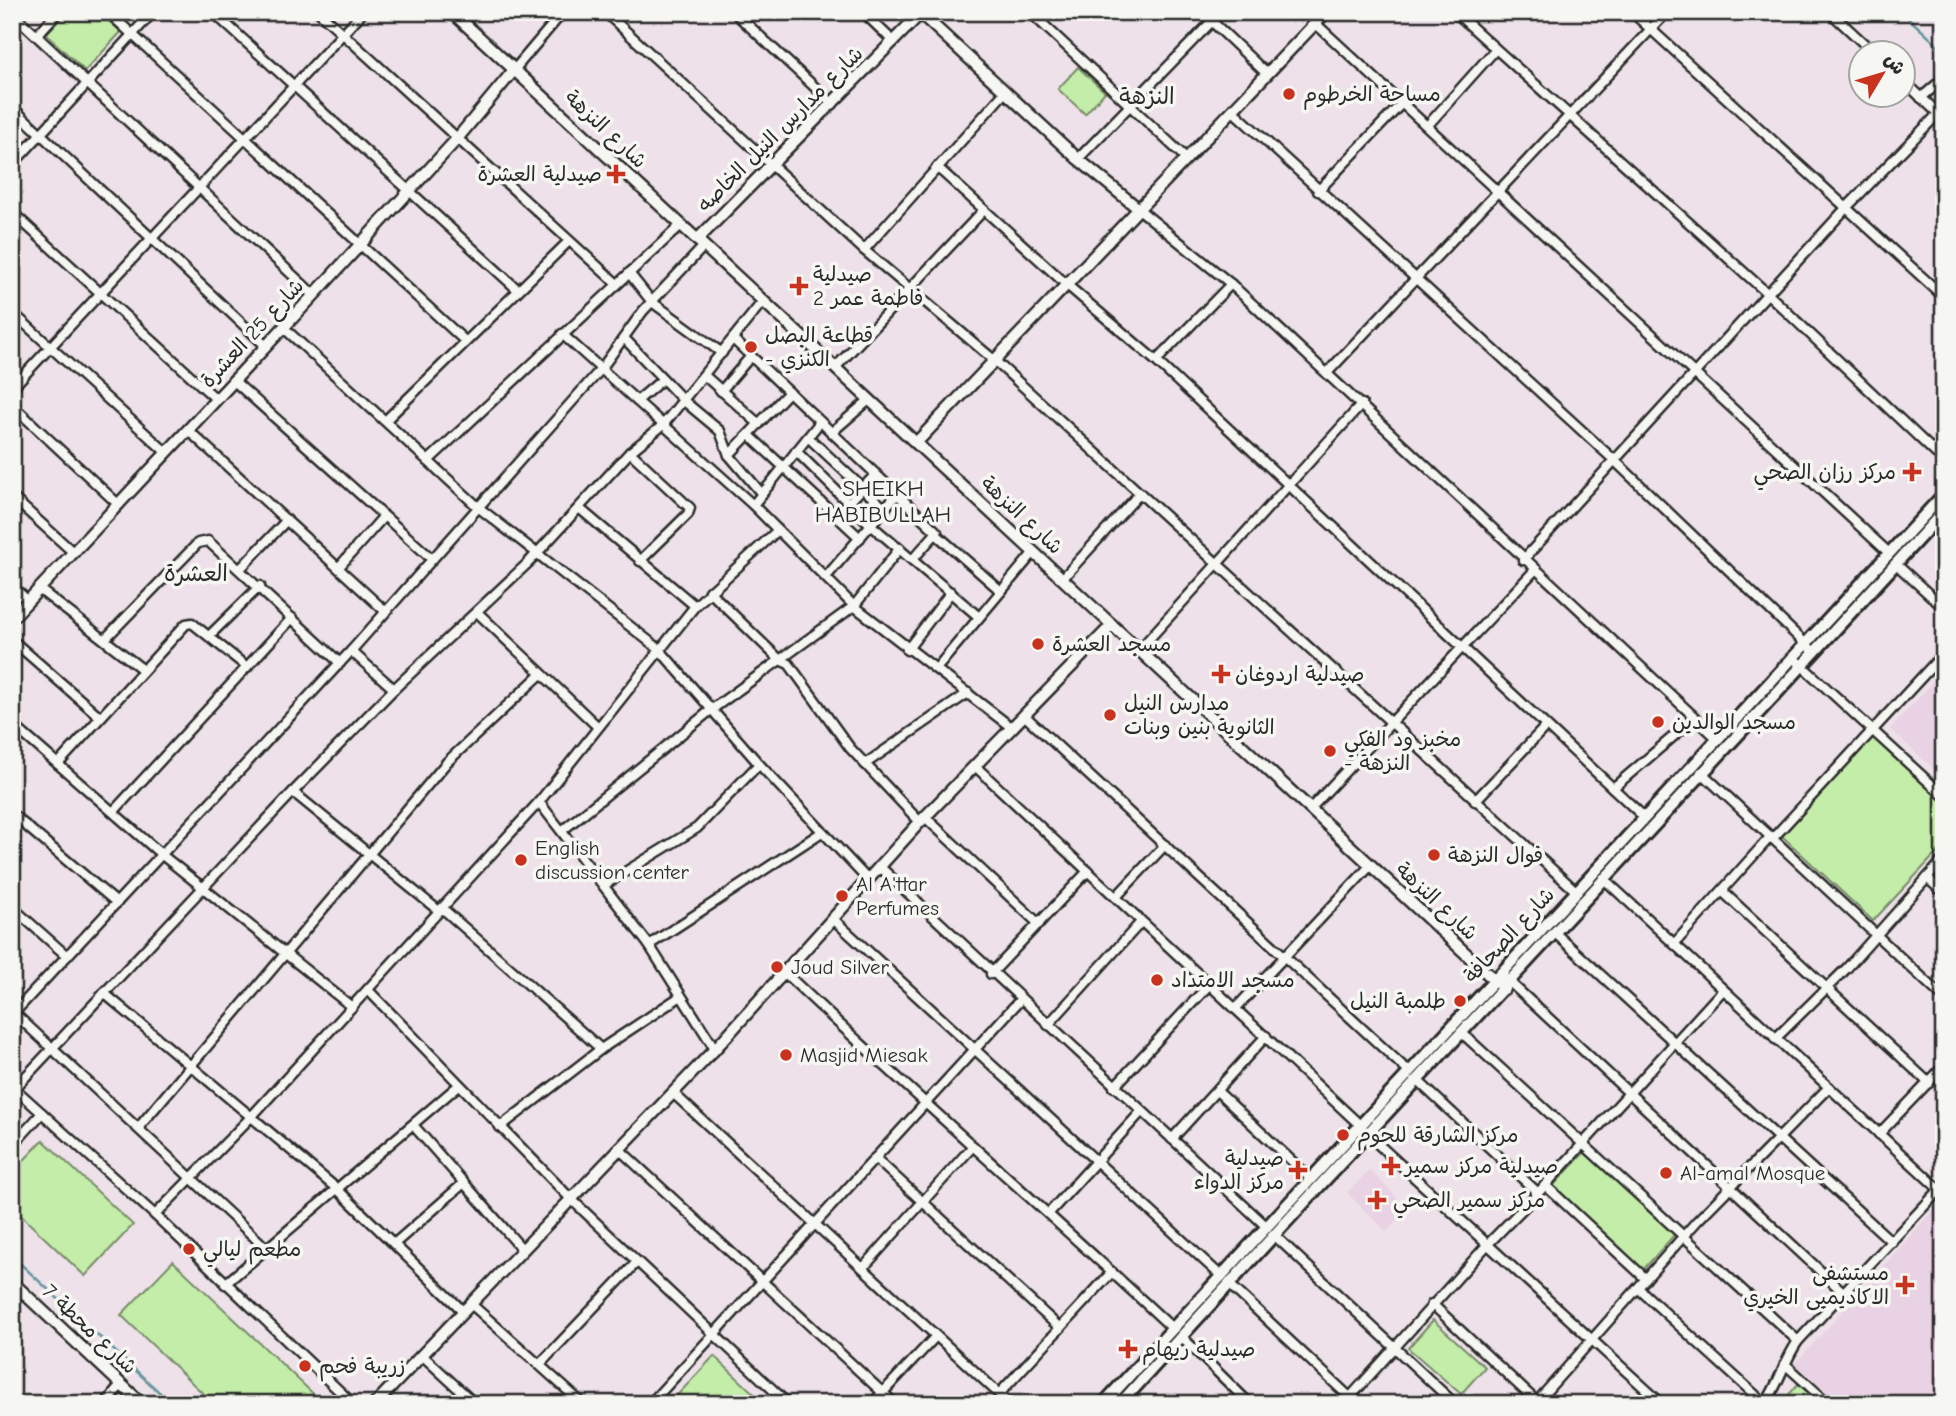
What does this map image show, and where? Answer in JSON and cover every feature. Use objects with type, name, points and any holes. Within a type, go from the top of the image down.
[{"type":"main road","name":"شارع الصحافة","points":[[1413,1076],[1462,1033],[1507,986],[1701,772],[1889,553],[1944,494]]},
{"type":"main road","name":"شارع الصحافة","points":[[1809,648],[1896,564],[1944,511]]},
{"type":"main road","name":"شارع الصحافة","points":[[1120,1404],[1177,1332],[1413,1076],[1497,976],[1718,739],[1797,661]]},
{"type":"main road","name":"شارع الصحافة","points":[[1270,1231],[1311,1180],[1364,1130]]},
{"type":"main road","name":"شارع الصحافة","points":[[1103,1404],[1177,1332]]},
{"type":"street","points":[[37,35],[58,12]]},
{"type":"street","points":[[108,12],[466,341]]},
{"type":"street","points":[[12,165],[153,12]]},
{"type":"street","points":[[213,12],[517,289]]},
{"type":"street","points":[[319,12],[456,140],[617,284]]},
{"type":"street","points":[[12,388],[363,12]]},
{"type":"street","name":"شارع النزهة","points":[[452,12],[1310,809],[1507,986]]},
{"type":"street","points":[[514,70],[563,12]]},
{"type":"street","points":[[606,12],[772,167],[864,250],[994,360],[1577,892]]},
{"type":"street","points":[[734,12],[833,104]]},
{"type":"street","points":[[863,12],[894,41]]},
{"type":"street","points":[[1030,12],[1187,159]]},
{"type":"street","points":[[1202,12],[1267,74]]},
{"type":"street","points":[[1078,159],[1221,12]]},
{"type":"street","points":[[916,443],[1326,12]]},
{"type":"street","points":[[1455,12],[1568,117],[1768,294],[1944,461]]},
{"type":"street","points":[[1632,12],[1848,206],[1944,297]]},
{"type":"street","points":[[1327,373],[1667,12]]},
{"type":"street","points":[[12,13],[314,295]]},
{"type":"street","points":[[919,13],[1078,159],[1231,284],[1718,739]]},
{"type":"street","name":"شارع مدارس النيل الخاصه","points":[[701,243],[919,13]]},
{"type":"street","points":[[1832,13],[1858,38]]},
{"type":"street","points":[[1315,23],[1889,553]]},
{"type":"street","points":[[1428,125],[1495,50]]},
{"type":"street","name":"شارع 25 العشرة","points":[[12,618],[284,328],[456,140],[514,70]]},
{"type":"street","points":[[1921,98],[1944,78]]},
{"type":"street","points":[[864,250],[1004,92]]},
{"type":"street","points":[[1523,559],[1848,206],[1941,116],[1918,95]]},
{"type":"street","points":[[1318,191],[1403,102]]},
{"type":"street","points":[[12,107],[266,346]]},
{"type":"street","points":[[1232,110],[1614,460],[1809,648]]},
{"type":"street","points":[[937,167],[983,211],[1156,361],[1646,818]]},
{"type":"street","points":[[835,368],[983,211]]},
{"type":"street","points":[[12,212],[216,399]]},
{"type":"street","points":[[428,461],[681,225]]},
{"type":"street","points":[[385,421],[568,242]]},
{"type":"street","points":[[265,1247],[139,1127],[13,1014],[340,663],[601,369],[701,243]]},
{"type":"street","points":[[629,273],[652,302],[722,353]]},
{"type":"street","points":[[1156,361],[1231,284]]},
{"type":"street","points":[[353,1404],[155,1215],[13,1087],[201,887],[394,689],[536,553],[630,452],[663,425],[763,301]]},
{"type":"street","points":[[12,312],[166,453]]},
{"type":"street","points":[[284,328],[478,507],[659,649],[759,764],[867,879]]},
{"type":"street","points":[[562,334],[753,505],[855,606],[907,650],[936,668],[1012,727]]},
{"type":"street","points":[[624,338],[684,401],[720,431],[729,456],[762,494]]},
{"type":"street","points":[[733,339],[936,534],[1001,591]]},
{"type":"street","points":[[721,391],[751,356]]},
{"type":"street","points":[[705,376],[759,424]]},
{"type":"street","points":[[637,401],[663,379]]},
{"type":"street","points":[[233,380],[432,559]]},
{"type":"street","points":[[729,456],[789,393]]},
{"type":"street","points":[[832,432],[869,400]]},
{"type":"street","points":[[1139,650],[1362,404]]},
{"type":"street","points":[[12,405],[119,505]]},
{"type":"street","points":[[753,505],[820,422]]},
{"type":"street","points":[[188,430],[385,611]]},
{"type":"street","points":[[749,435],[860,538]]},
{"type":"street","points":[[808,437],[885,509]]},
{"type":"street","points":[[796,451],[872,525],[979,617]]},
{"type":"street","points":[[630,452],[690,508],[688,514],[640,561]]},
{"type":"street","points":[[836,516],[876,474]]},
{"type":"street","points":[[1062,579],[1140,493]]},
{"type":"street","points":[[826,577],[897,494]]},
{"type":"street","points":[[12,497],[74,553]]},
{"type":"street","points":[[579,508],[695,606]]},
{"type":"street","points":[[339,567],[384,516]]},
{"type":"street","points":[[241,568],[288,520]]},
{"type":"street","points":[[155,1215],[252,1116],[539,802],[695,606],[778,530]]},
{"type":"street","points":[[913,559],[936,534]]},
{"type":"street","points":[[105,639],[203,540],[213,543],[241,568],[340,663]]},
{"type":"street","points":[[563,830],[711,710],[855,606],[900,548]]},
{"type":"street","points":[[936,668],[1034,552]]},
{"type":"street","points":[[1896,564],[1944,608]]},
{"type":"street","points":[[1310,809],[1535,570]]},
{"type":"street","points":[[12,586],[28,601]]},
{"type":"street","points":[[210,635],[260,586]]},
{"type":"street","points":[[39,589],[142,669]]},
{"type":"street","points":[[709,591],[799,676],[850,748],[865,764],[922,820],[1038,924]]},
{"type":"street","points":[[907,650],[951,592]]},
{"type":"street","points":[[477,612],[598,727]]},
{"type":"street","points":[[114,811],[292,618]]},
{"type":"street","points":[[58,764],[142,669],[188,622],[210,635],[247,667]]},
{"type":"street","points":[[375,1404],[715,1049],[922,820],[1112,625]]},
{"type":"street","points":[[12,640],[99,716]]},
{"type":"street","points":[[351,650],[394,689]]},
{"type":"street","points":[[1674,944],[1944,653]]},
{"type":"street","points":[[1797,661],[1944,796]]},
{"type":"street","points":[[139,1127],[465,743],[541,674]]},
{"type":"street","points":[[865,764],[968,694]]},
{"type":"street","points":[[1024,715],[1285,955],[1538,1194]]},
{"type":"street","points":[[1613,788],[1695,718]]},
{"type":"street","points":[[1475,801],[1546,726]]},
{"type":"street","points":[[14,730],[114,811],[201,887],[352,1007]]},
{"type":"street","points":[[604,885],[697,828],[759,764]]},
{"type":"street","points":[[975,766],[1209,985],[1237,1008],[1486,1245],[1662,1404]]},
{"type":"street","points":[[1701,772],[1944,998]]},
{"type":"street","points":[[293,792],[441,910],[601,1049]]},
{"type":"street","points":[[539,802],[649,945],[715,1049]]},
{"type":"street","points":[[12,814],[117,903]]},
{"type":"street","points":[[649,945],[822,832]]},
{"type":"street","points":[[1116,897],[1164,845]]},
{"type":"street","points":[[1775,1039],[1944,859]]},
{"type":"street","points":[[1237,1008],[1371,865]]},
{"type":"street","points":[[879,866],[1455,1404]]},
{"type":"street","points":[[992,974],[1088,871]]},
{"type":"street","points":[[1603,878],[1879,1135],[1942,1187],[1798,1341],[1776,1388],[1765,1404],[1638,1289]]},
{"type":"street","points":[[1927,878],[1944,893]]},
{"type":"street","points":[[1722,891],[1928,1083]]},
{"type":"street","points":[[12,907],[67,956]]},
{"type":"street","points":[[832,918],[1224,1279],[1350,1402],[1432,1304],[1538,1194],[1723,990]]},
{"type":"street","points":[[1048,1025],[1141,922]]},
{"type":"street","points":[[1554,932],[1892,1242]]},
{"type":"street","points":[[784,972],[925,1104],[1049,1213],[1250,1404]]},
{"type":"street","points":[[1114,1087],[1209,985]]},
{"type":"street","points":[[1507,986],[1844,1293]]},
{"type":"street","points":[[368,990],[570,1198],[788,1404]]},
{"type":"street","points":[[104,993],[336,1188],[394,1244],[467,1307],[540,1364],[583,1404]]},
{"type":"street","points":[[500,1127],[601,1049],[681,996]]},
{"type":"street","points":[[650,1404],[1020,1000]]},
{"type":"street","points":[[1462,1033],[1682,1238],[1798,1341]]},
{"type":"street","points":[[1172,1139],[1266,1036]]},
{"type":"street","points":[[1879,1135],[1944,1066]]},
{"type":"street","points":[[225,1284],[265,1247],[459,1085]]},
{"type":"street","points":[[1539,1400],[1682,1238],[1829,1087]]},
{"type":"street","points":[[1217,1091],[1311,1180]]},
{"type":"street","points":[[673,1093],[1010,1404]]},
{"type":"street","points":[[1049,1213],[1141,1111]]},
{"type":"street","points":[[12,1146],[42,1114]]},
{"type":"street","points":[[413,1125],[522,1249]]},
{"type":"street","points":[[863,1268],[973,1146]]},
{"type":"street","points":[[618,1148],[895,1404]]},
{"type":"street","points":[[875,1158],[1060,1328]]},
{"type":"street","points":[[394,1244],[464,1183]]},
{"type":"street","points":[[1545,1185],[1646,1279]]},
{"type":"street","points":[[540,1364],[637,1262]]},
{"type":"street","points":[[999,1394],[1112,1272]]},
{"type":"street","name":"شارع محطة 7","points":[[12,1282],[142,1404]]},
{"type":"street","points":[[1432,1304],[1539,1400],[1553,1404]]},
{"type":"street","points":[[872,1404],[936,1336]]},
{"type":"street","points":[[422,1355],[475,1404]]},
{"type":"street","points":[[1785,1364],[1829,1404]]},
{"type":"street","points":[[105,1404],[121,1385]]},
{"type":"shaded area","points":[[1944,670],[1944,778],[1890,729]]},
{"type":"shaded area","name":"مركز سمير الصحي","points":[[1370,1170],[1407,1208],[1387,1232],[1347,1193]]},
{"type":"shaded area","name":"مستشفى الاكاديميى الخيري","points":[[1940,1203],[1944,1206],[1944,1404],[1838,1404],[1795,1364]]},
{"type":"green space","points":[[67,12],[99,12],[121,32],[85,71],[46,34]]},
{"type":"green space","points":[[1078,67],[1105,92],[1085,114],[1058,89]]},
{"type":"green space","points":[[1874,735],[1944,800],[1944,845],[1873,921],[1782,836]]},
{"type":"green space","points":[[43,1140],[133,1225],[85,1276],[12,1207],[12,1173]]},
{"type":"green space","points":[[1585,1152],[1675,1234],[1642,1271],[1552,1187]]},
{"type":"green space","points":[[173,1261],[324,1404],[214,1404],[121,1315]]},
{"type":"green space","points":[[1433,1320],[1485,1367],[1461,1394],[1408,1348]]},
{"type":"green space","points":[[714,1356],[765,1404],[669,1404]]},
{"type":"green space","points":[[1798,1384],[1821,1404],[1781,1404]]},
{"type":"waterway","points":[[1902,12],[1944,51]]},
{"type":"waterway","points":[[12,1256],[172,1404]]},
{"type":"place","name":"مساحة الخرطوم","points":[[1289,94]]},
{"type":"place","name":"صيدلية العشرة","points":[[616,174]]},
{"type":"place","name":"صيدلية فاطمة عمر 2","points":[[799,286]]},
{"type":"place","name":"قطاعة البصل - الكنزي","points":[[751,347]]},
{"type":"place","name":"مركز رزان الصحي","points":[[1912,472]]},
{"type":"place","name":"مسجد العشرة","points":[[1038,644]]},
{"type":"place","name":"صيدلية اردوغان","points":[[1221,674]]},
{"type":"place","name":"مدارس النيل الثانوية بنين وبنات","points":[[1110,715]]},
{"type":"place","name":"مسجد الوالدين","points":[[1658,722]]},
{"type":"place","name":"مخبز ود الفكي - النزهة","points":[[1330,751]]},
{"type":"place","name":"فوال النزهة","points":[[1434,855]]},
{"type":"place","name":"English discussion center","points":[[521,860]]},
{"type":"place","name":"Al A'ttar Perfumes","points":[[842,896]]},
{"type":"place","name":"Joud Silver","points":[[777,967]]},
{"type":"place","name":"مسجد الامتداد","points":[[1157,980]]},
{"type":"place","name":"طلمبة النيل","points":[[1460,1001]]},
{"type":"place","name":"Masjid Miesak","points":[[786,1055]]},
{"type":"place","name":"مركز الشارقة للحوم","points":[[1343,1135]]},
{"type":"place","name":"صيدلية مركز سمير","points":[[1391,1166]]},
{"type":"place","name":"صيدلية مركز الدواء","points":[[1298,1170]]},
{"type":"place","name":"Al-amal Mosque","points":[[1666,1173]]},
{"type":"place","name":"مركز سمير الصحي","points":[[1377,1200]]},
{"type":"place","name":"مطعم ليالي","points":[[189,1249]]},
{"type":"place","name":"مستشفى الاكاديميى الخيري","points":[[1905,1285]]},
{"type":"place","name":"صيدلية ريهام","points":[[1128,1349]]},
{"type":"place","name":"زريبة فحم","points":[[305,1366]]},
{"type":"district","name":"النزهة","points":[[1147,96]]},
{"type":"district","name":"SHEIKH HABIBULLAH","points":[[883,501]]},
{"type":"district","name":"العشرة","points":[[196,573]]}]
